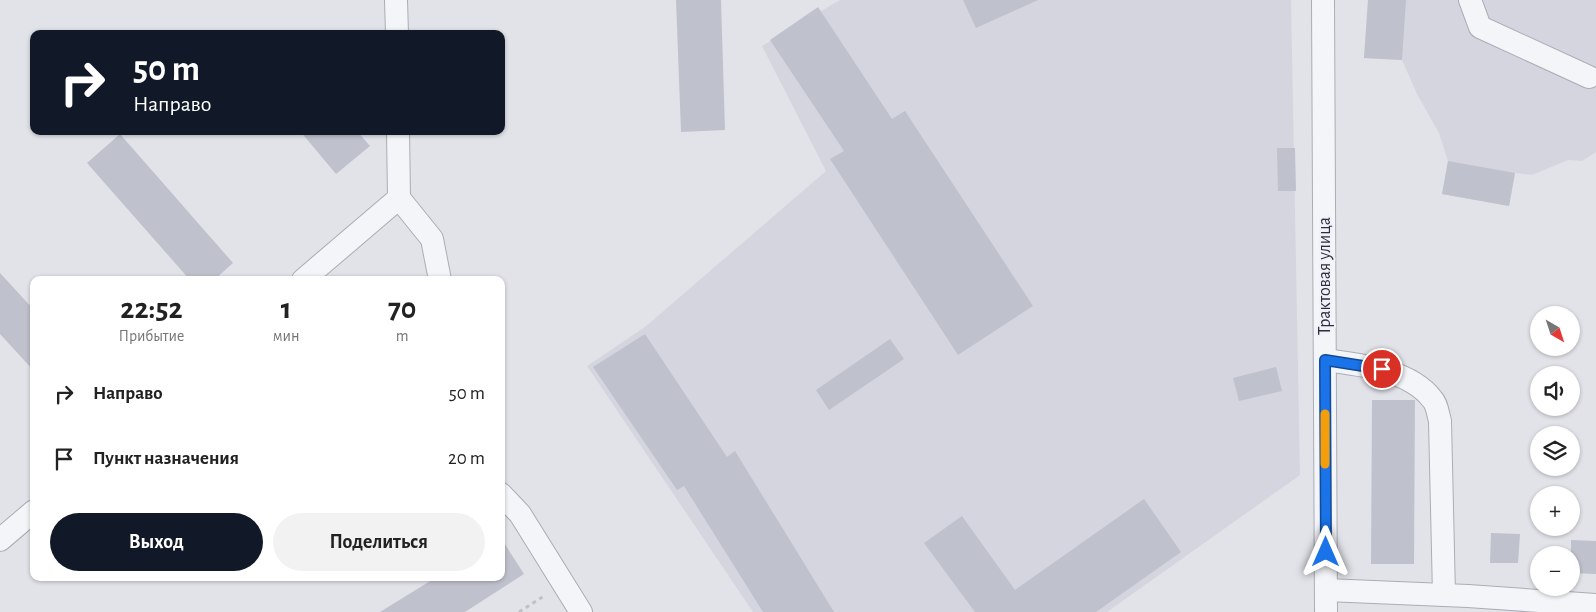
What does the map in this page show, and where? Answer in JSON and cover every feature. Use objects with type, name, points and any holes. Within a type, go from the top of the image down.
[{"type":"street","points":[[396,0],[397,30]]},
{"type":"street","name":"Трактовая улица","points":[[1324,0],[1326,601]]},
{"type":"street","points":[[1470,0],[1480,27],[1589,77]]},
{"type":"street","points":[[398,135],[399,198],[432,239],[439,276]]},
{"type":"street","points":[[308,276],[399,198]]},
{"type":"street","points":[[1325,360],[1382,369],[1415,384],[1433,400],[1440,421],[1444,595]]},
{"type":"street","points":[[505,498],[520,514],[581,612]]},
{"type":"street","points":[[0,540],[30,514]]},
{"type":"street","points":[[1326,601],[1444,595],[1596,604]]},
{"type":"path","points":[[519,612],[564,584]]},
{"type":"shaded area","points":[[840,0],[1291,0],[1300,475],[1107,612],[753,612],[587,366],[645,327],[826,171],[762,46]]},
{"type":"shaded area","points":[[1368,0],[1596,0],[1596,152],[1582,161],[1568,160],[1532,175],[1515,173],[1509,206],[1442,194],[1448,161],[1439,133],[1417,94],[1402,60],[1364,58]]},
{"type":"building","points":[[676,0],[721,0],[725,130],[681,132]]},
{"type":"building","points":[[963,0],[1038,0],[976,28]]},
{"type":"building","points":[[1368,0],[1406,0],[1402,60],[1364,58]]},
{"type":"building","points":[[818,7],[892,119],[905,111],[1033,306],[958,355],[830,159],[844,151],[770,40]]},
{"type":"building","points":[[121,135],[233,263],[218,276],[186,276],[87,163]]},
{"type":"building","points":[[303,135],[360,135],[370,146],[336,174]]},
{"type":"building","points":[[1277,148],[1295,148],[1296,191],[1278,191]]},
{"type":"building","points":[[1448,161],[1515,173],[1509,206],[1442,194]]},
{"type":"building","points":[[0,273],[30,306],[30,367],[0,334]]},
{"type":"building","points":[[645,334],[727,457],[735,451],[834,612],[763,612],[684,486],[677,490],[593,367]]},
{"type":"building","points":[[890,339],[904,359],[829,410],[816,390]]},
{"type":"building","points":[[1276,367],[1282,391],[1239,401],[1233,378]]},
{"type":"building","points":[[1372,400],[1415,400],[1414,564],[1371,564]]},
{"type":"building","points":[[1144,499],[1181,552],[1096,612],[975,612],[924,543],[962,516],[1015,590]]},
{"type":"building","points":[[1491,533],[1520,534],[1518,563],[1490,563]]},
{"type":"building","points":[[1571,540],[1596,541],[1596,574],[1580,573],[1580,546],[1571,546]]},
{"type":"building","points":[[505,544],[524,574],[465,612],[380,612],[430,581],[505,581]]},
{"type":"slow traffic","points":[[1325,414],[1325,464]]},
{"type":"route","points":[[1326,552],[1325,360],[1382,369]]}]
